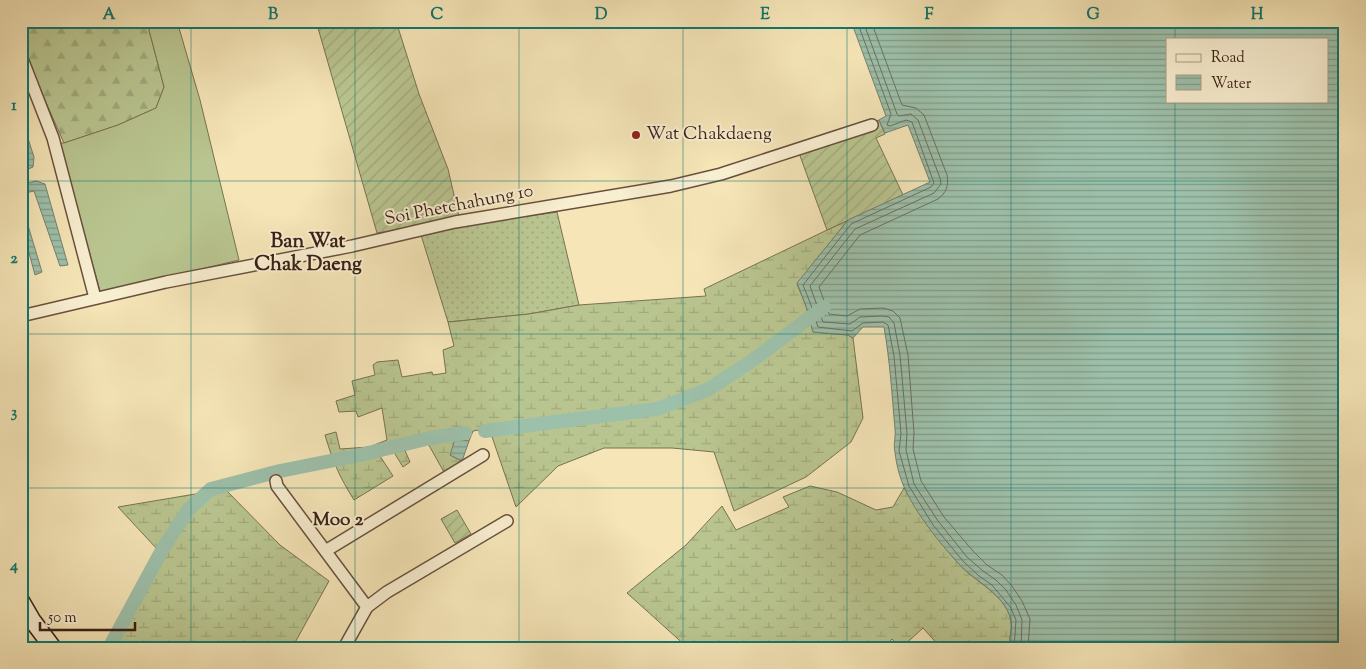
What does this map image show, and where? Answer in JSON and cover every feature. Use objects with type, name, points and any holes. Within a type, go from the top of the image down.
[{"type":"main road","points":[[21,601],[32,620],[53,648]]},
{"type":"street","points":[[21,56],[53,138],[95,298]]},
{"type":"street","name":"Soi Phetchahung 10","points":[[21,316],[166,282],[352,246],[455,222],[671,186],[721,174],[872,125]]},
{"type":"street","points":[[327,550],[482,455]]},
{"type":"street","points":[[276,481],[277,486],[327,550],[367,607]]},
{"type":"street","points":[[344,648],[367,607],[387,592],[507,521]]},
{"type":"green space","points":[[21,21],[155,21],[149,30],[164,87],[156,108],[118,125],[64,143],[35,78],[21,38]]},
{"type":"green space","points":[[155,21],[177,21],[200,100],[239,260],[109,291],[100,291],[59,143],[118,125],[156,108],[164,87],[149,30]]},
{"type":"green space","points":[[316,21],[396,21],[419,94],[448,169],[460,221],[377,233]]},
{"type":"green space","points":[[879,120],[885,134],[876,138],[903,195],[827,230],[799,153]]},
{"type":"green space","points":[[557,212],[579,305],[529,314],[448,322],[421,235],[499,220]]},
{"type":"green space","points":[[848,220],[797,284],[806,306],[813,332],[848,335],[853,338],[863,418],[851,442],[806,477],[734,511],[714,452],[672,448],[604,448],[558,466],[516,507],[489,428],[473,431],[469,441],[450,455],[462,461],[458,466],[445,474],[426,440],[403,446],[410,462],[403,467],[392,449],[380,456],[393,476],[354,500],[340,476],[325,435],[336,432],[340,449],[369,447],[387,440],[382,408],[358,417],[356,411],[339,412],[336,401],[355,395],[352,381],[375,375],[373,365],[377,362],[398,360],[402,377],[432,372],[433,375],[446,373],[443,350],[454,346],[448,322],[529,314],[579,305],[706,296],[704,289]]},
{"type":"green space","points":[[810,486],[837,492],[876,510],[893,507],[904,488],[929,527],[950,554],[965,570],[1003,603],[1011,621],[1010,648],[941,648],[923,628],[901,648],[892,639],[883,648],[688,648],[627,593],[686,545],[722,506],[736,530],[789,507],[783,497]]},
{"type":"green space","points":[[225,489],[280,545],[329,581],[292,648],[103,648],[157,549],[118,507]]},
{"type":"green space","points":[[457,510],[471,534],[455,543],[441,519]]},
{"type":"water","points":[[851,21],[1345,21],[1345,648],[1010,648],[1011,621],[1003,603],[965,570],[943,546],[922,518],[903,485],[894,449],[895,432],[892,391],[884,327],[863,327],[853,338],[848,335],[813,332],[797,283],[848,220],[930,182],[908,125],[885,133],[879,120],[886,116]]},
{"type":"water","points":[[21,117],[34,157],[33,167],[21,172]]},
{"type":"water","points":[[36,181],[45,184],[68,265],[60,266],[34,191],[21,194],[21,185]]},
{"type":"water","points":[[21,202],[42,272],[35,275],[21,223]]},
{"type":"water","points":[[455,439],[469,441],[462,461],[450,455]]},
{"type":"waterway","points":[[485,431],[657,409],[707,390],[749,363],[824,307]]},
{"type":"waterway","points":[[109,648],[162,550],[188,510],[211,489],[280,471],[360,455],[430,438],[465,433]]},
{"type":"place","name":"Wat Chakdaeng","points":[[636,135]]},
{"type":"district","name":"Ban Wat Chak Daeng","points":[[308,254]]},
{"type":"district","name":"Moo 2","points":[[338,520]]}]
